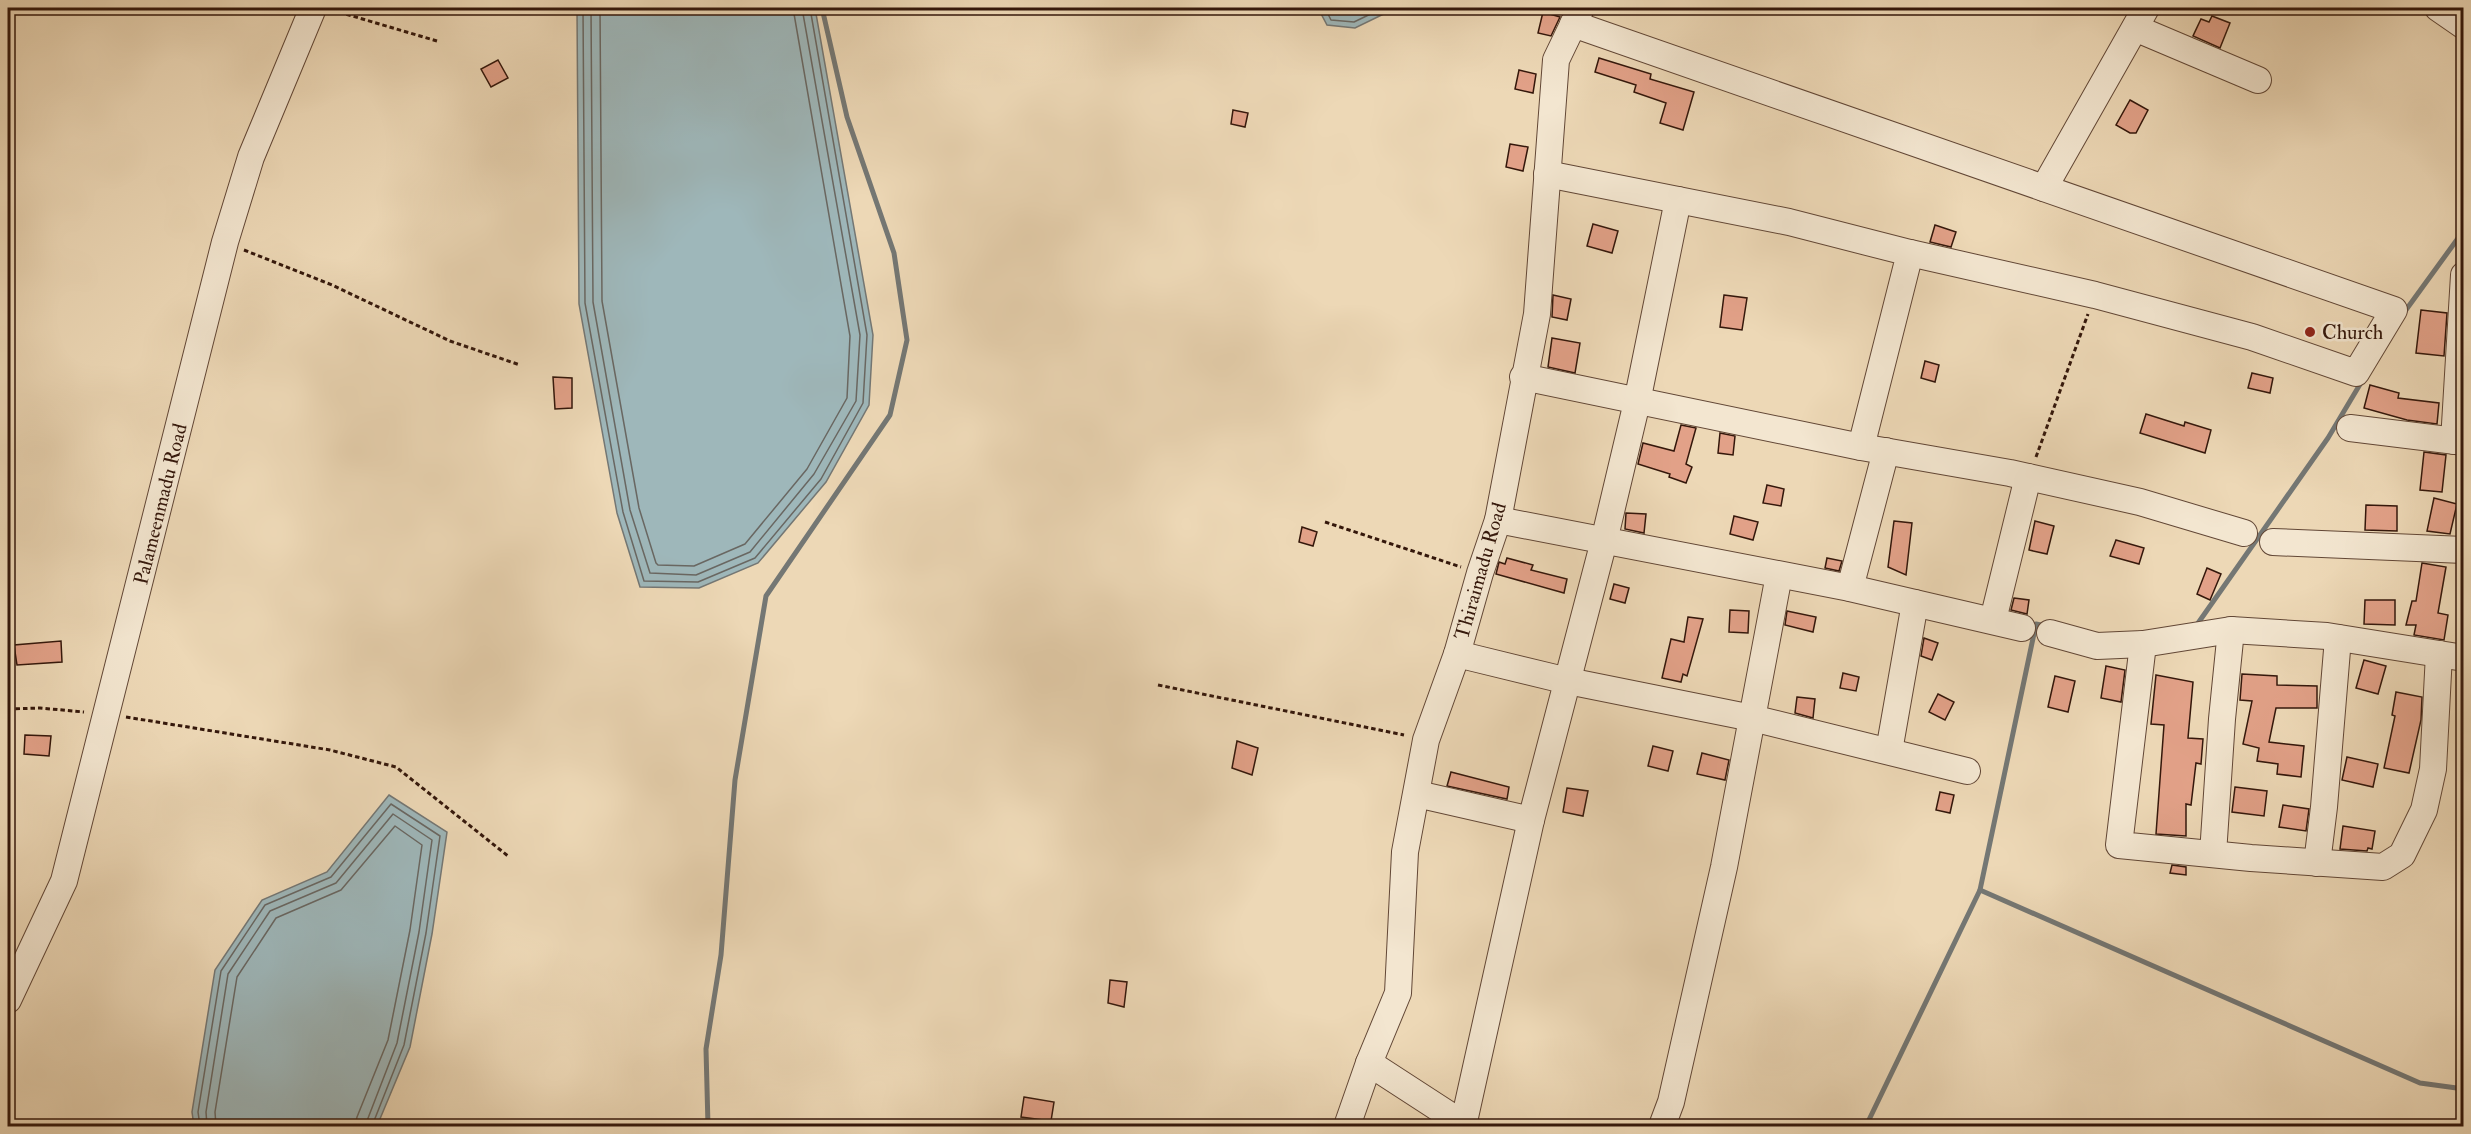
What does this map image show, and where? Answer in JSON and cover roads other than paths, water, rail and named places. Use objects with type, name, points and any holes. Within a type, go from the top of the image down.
[{"type":"street","name":"Palameenmadu Road","points":[[8,1000],[64,881],[225,242],[251,157],[313,8]]},
{"type":"street","points":[[2438,8],[2463,26]]},
{"type":"street","points":[[1547,174],[1789,222],[1910,254],[2095,295],[2252,337],[2356,374],[2394,310],[2044,188],[1577,16]]},
{"type":"street","name":"Thiraimadu Road","points":[[1347,1126],[1398,993],[1405,852],[1426,740],[1457,654],[1498,520],[1523,377],[1537,314],[1556,60],[1577,16]]},
{"type":"street","points":[[2044,188],[2140,18],[2258,80]]},
{"type":"street","points":[[1369,1064],[1464,1126],[1531,820],[1605,541],[1637,402],[1678,200]]},
{"type":"street","points":[[1850,588],[1873,449],[1910,254]]},
{"type":"street","points":[[2350,428],[2459,441],[2463,275]]},
{"type":"street","points":[[1523,377],[1873,449],[2028,477],[2140,502],[2244,533]]},
{"type":"street","points":[[1993,620],[2028,477]]},
{"type":"street","points":[[1498,520],[1850,588],[2022,627]]},
{"type":"street","points":[[2273,542],[2463,550]]},
{"type":"street","points":[[1662,1126],[1671,1102],[1725,867],[1779,575]]},
{"type":"street","points":[[1888,751],[1916,603]]},
{"type":"street","points":[[2212,854],[2231,630]]},
{"type":"street","points":[[2050,633],[2097,645],[2143,644],[2231,630],[2338,638],[2451,656],[2424,810],[2402,855],[2383,867],[2119,845],[2143,644]]},
{"type":"street","points":[[2317,863],[2338,638]]},
{"type":"street","points":[[1457,654],[1568,681],[1752,718],[1967,771]]},
{"type":"street","points":[[1417,794],[1531,820]]},
{"type":"water","points":[[577,8],[815,8],[873,335],[869,405],[826,482],[758,563],[699,588],[640,587],[617,513],[579,304]]},
{"type":"water","points":[[1318,8],[1396,8],[1355,28],[1327,25]]},
{"type":"water","points":[[389,795],[447,832],[432,934],[410,1047],[377,1126],[194,1126],[192,1112],[215,970],[262,900],[327,872]]},
{"type":"waterway","points":[[708,1126],[706,1049],[721,955],[735,780],[766,596],[890,415],[907,340],[894,253],[847,117],[822,8]]},
{"type":"waterway","points":[[2403,314],[2464,230]]},
{"type":"waterway","points":[[2196,626],[2328,438],[2362,381]]},
{"type":"waterway","points":[[1980,890],[2036,624],[2046,626]]},
{"type":"waterway","points":[[1866,1126],[1980,890],[2420,1083],[2464,1089]]},
{"type":"place","name":"Church","points":[[2310,332]]}]
